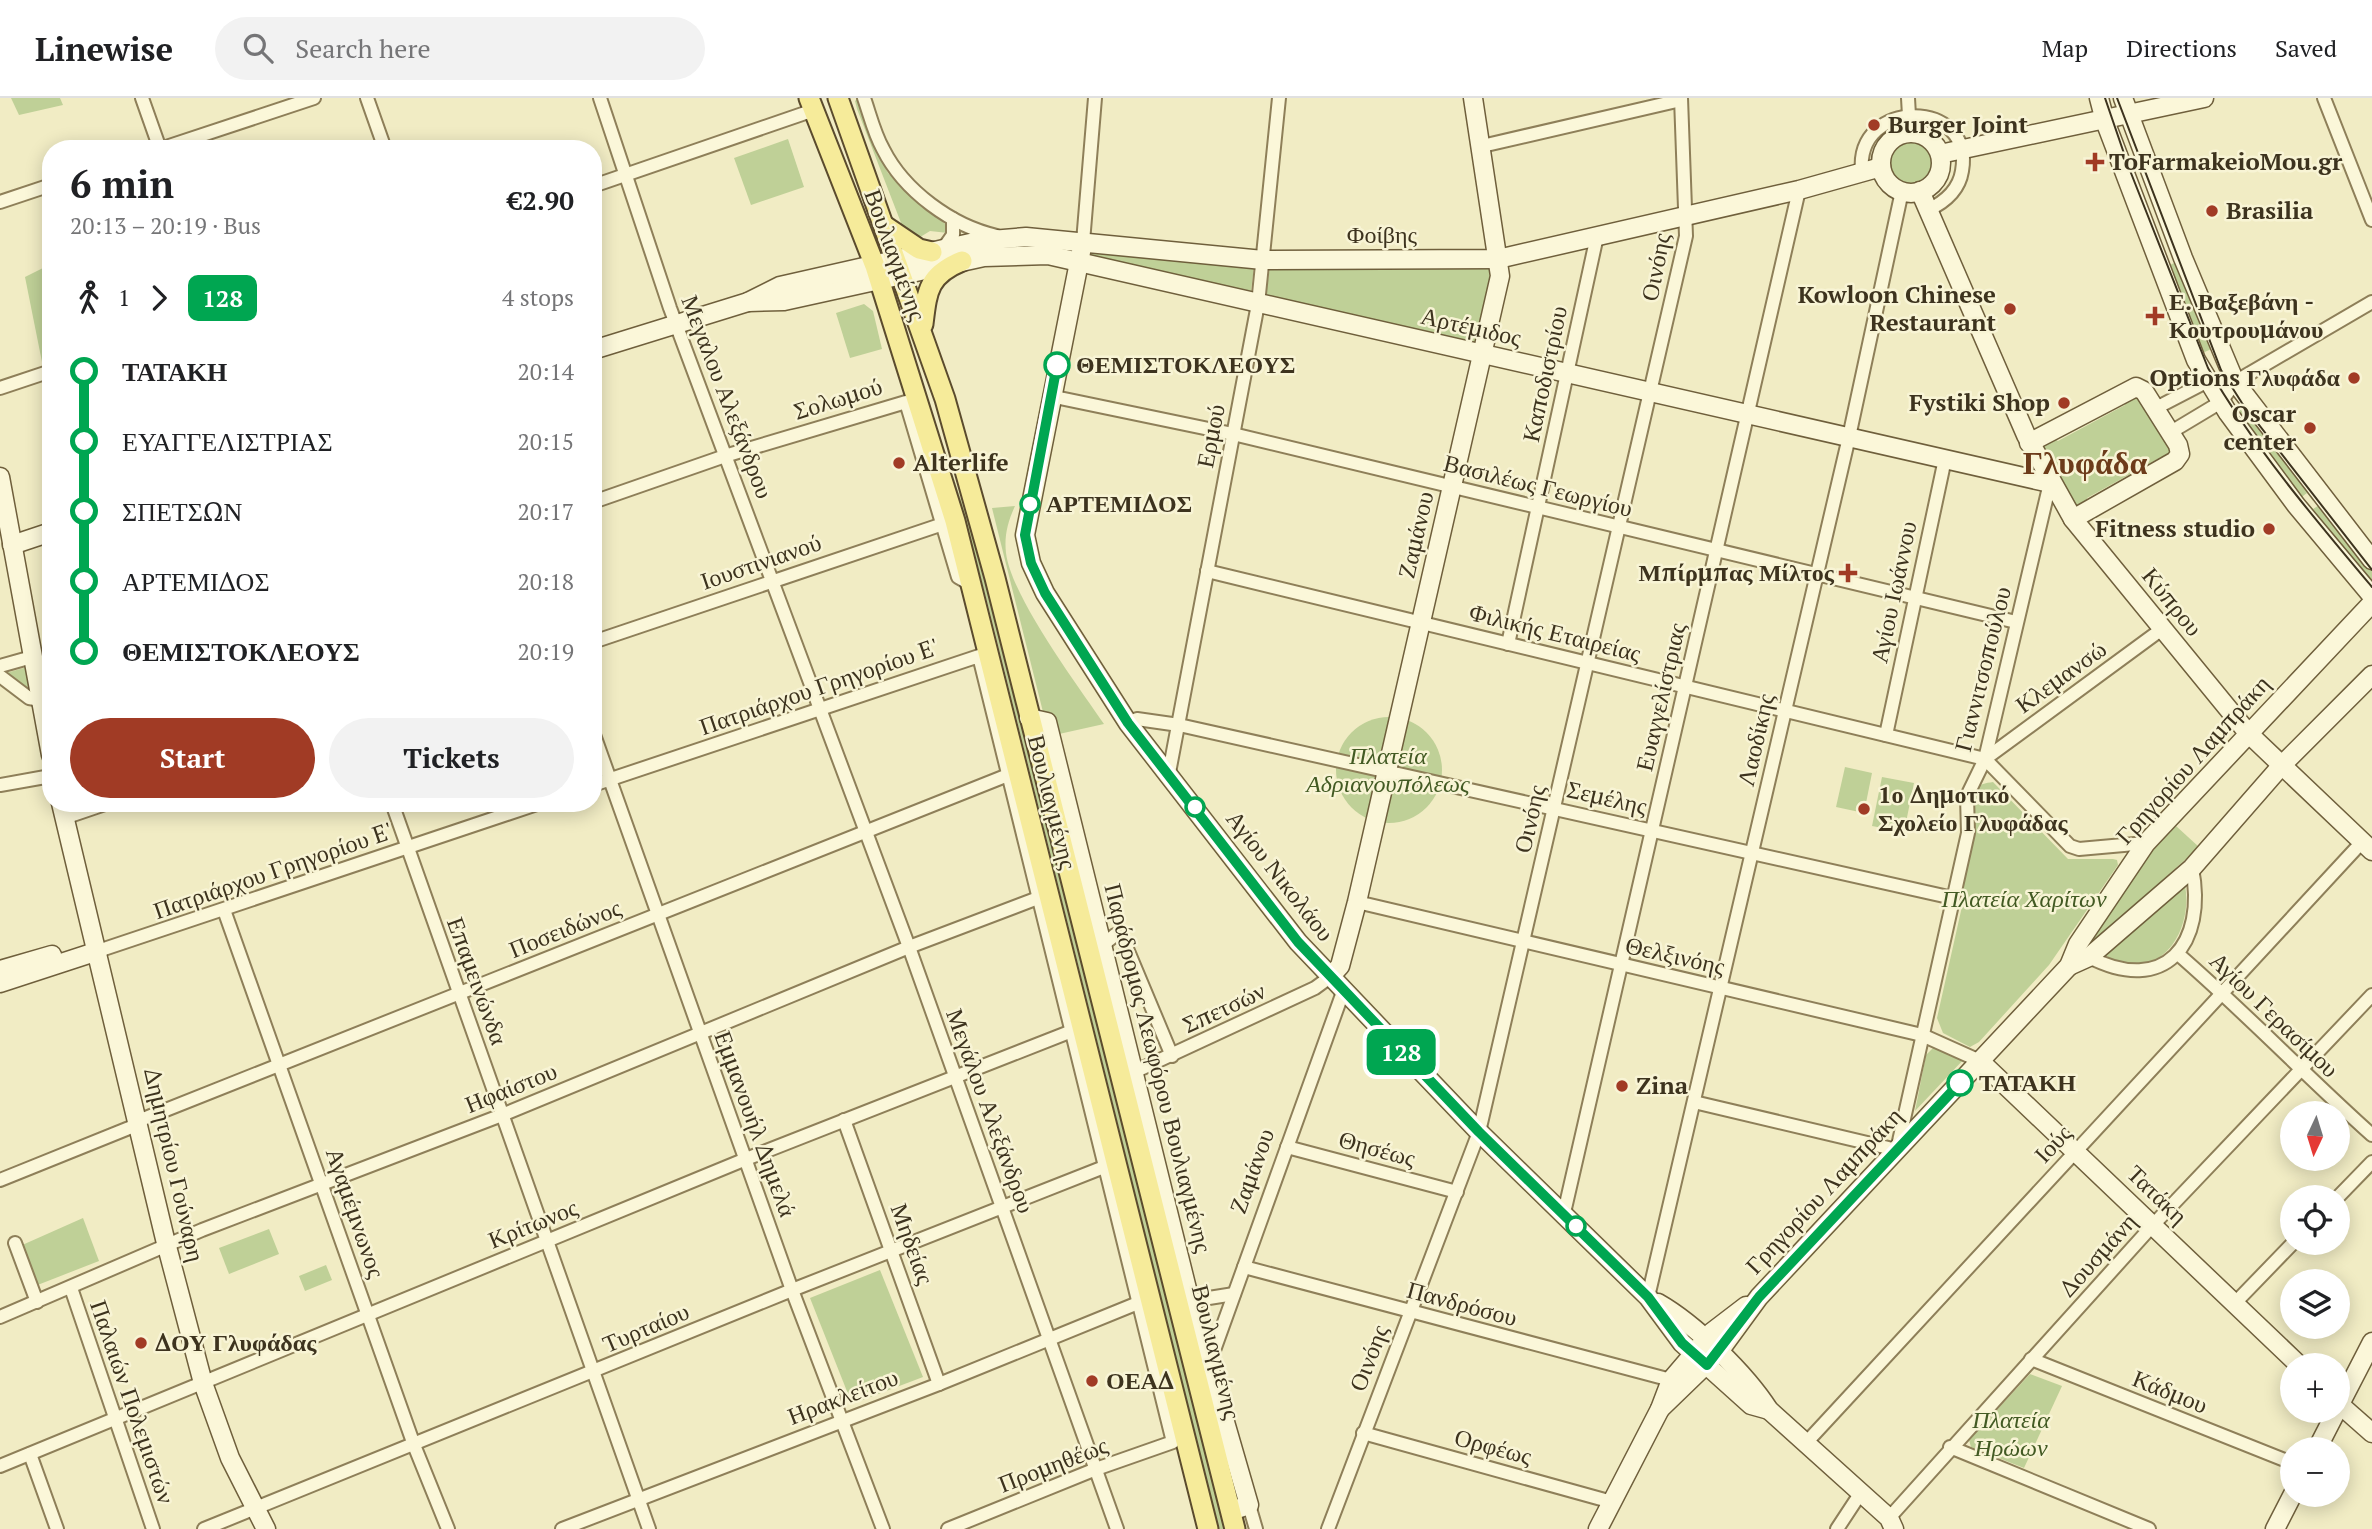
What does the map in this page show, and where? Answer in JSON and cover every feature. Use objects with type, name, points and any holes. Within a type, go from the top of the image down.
[{"type":"main road","name":"Βουλιαγμένης","points":[[838,98],[922,329],[995,578],[1029,718],[1116,1030],[1238,1515]]},
{"type":"main road","name":"Βουλιαγμένης","points":[[812,104],[878,274],[921,407],[972,585],[1018,794],[1208,1529]]},
{"type":"main road","points":[[884,225],[919,249],[938,250]]},
{"type":"main road","points":[[922,329],[929,287],[946,268],[962,261]]},
{"type":"main road","points":[[919,437],[921,407]]},
{"type":"street","points":[[142,98],[157,140]]},
{"type":"street","points":[[187,140],[314,98]]},
{"type":"street","points":[[367,98],[382,140]]},
{"type":"street","name":"Μεγαλου Αλεξάνδρου","points":[[600,98],[676,323],[728,456],[819,709]]},
{"type":"street","points":[[864,98],[875,133],[890,162],[921,195],[953,219],[1004,237]]},
{"type":"street","points":[[1083,243],[1095,98]]},
{"type":"street","name":"Ερμού","points":[[1168,779],[1258,304],[1279,98]]},
{"type":"street","name":"Ζαμάνου","points":[[1330,977],[1340,966],[1357,902],[1500,276],[1473,98]]},
{"type":"street","points":[[2099,98],[2105,121],[2196,360],[2221,402],[2296,505],[2372,596]]},
{"type":"street","points":[[1940,154],[2105,121],[2125,107],[2204,98]]},
{"type":"street","points":[[2324,98],[2372,220]]},
{"type":"street","points":[[1482,146],[1681,99]]},
{"type":"street","name":"Οινόης","points":[[1328,1529],[1479,1132],[1686,236],[1681,99]]},
{"type":"street","points":[[602,183],[812,104]]},
{"type":"street","points":[[1909,105],[1910,133]]},
{"type":"street","points":[[1909,105],[1942,121],[1954,134],[1961,149],[1963,168],[1957,186],[1945,201],[1928,210]]},
{"type":"street","points":[[1863,171],[1863,150],[1872,131],[1888,117],[1909,105]]},
{"type":"street","points":[[2125,107],[2235,382],[2372,560]]},
{"type":"street","points":[[1910,133],[1928,138],[1940,154],[1941,163],[1935,180],[1920,191],[1902,191],[1888,182],[1881,167],[1882,153],[1889,142],[1910,133]]},
{"type":"street","name":"Φοίβης","points":[[602,348],[748,302],[780,286],[878,274],[900,268],[938,250],[1004,237],[1263,260],[1498,259],[1799,190],[1881,167]]},
{"type":"street","points":[[0,202],[42,188]]},
{"type":"street","name":"Ευαγγελίστριας","points":[[1564,1213],[1799,190]]},
{"type":"street","name":"Λαοδίκης","points":[[1648,1297],[1849,438],[1902,191]]},
{"type":"street","name":"Κύπρου","points":[[1920,191],[2029,443],[2073,519],[2248,733],[2367,846]]},
{"type":"street","points":[[938,250],[953,235],[953,219]]},
{"type":"street","name":"Καποδιστρίου","points":[[1508,643],[1597,236]]},
{"type":"street","name":"Αγίου Νικολάου","points":[[1083,243],[1050,396],[1025,535],[1031,563],[1045,593],[1128,723],[1168,779],[1192,803],[1298,942],[1343,992],[1479,1132],[1712,1359],[1751,1405],[1769,1410],[1892,1523]]},
{"type":"street","name":"Αρτέμιδος","points":[[900,268],[1029,253],[2050,483]]},
{"type":"street","points":[[2171,432],[2221,402],[2235,382],[2372,302]]},
{"type":"street","points":[[0,388],[42,374]]},
{"type":"street","points":[[2156,408],[2208,381],[2235,382]]},
{"type":"street","points":[[2029,443],[2132,388],[2144,391],[2171,432],[2180,449],[2175,461],[2073,519]]},
{"type":"street","name":"Βασιλέως Γεωργίου","points":[[1050,396],[1233,434],[2016,622]]},
{"type":"street","name":"Σολωμού","points":[[602,499],[901,402],[910,406],[958,578],[972,585]]},
{"type":"street","name":"Αγίου Ιωάννου","points":[[1886,735],[1913,598],[1945,459]]},
{"type":"street","points":[[0,477],[32,657],[42,685]]},
{"type":"street","name":"Γιαννιτσοπούλου","points":[[1897,1150],[1968,833],[1967,796],[1985,759],[2050,483]]},
{"type":"street","name":"Ιουστινιανού","points":[[602,639],[943,524]]},
{"type":"street","points":[[12,545],[42,535]]},
{"type":"street","name":"Φιλικής Εταιρείας","points":[[1207,571],[1985,759]]},
{"type":"street","name":"Γρηγορίου Λαμπράκη","points":[[1660,1409],[1712,1359],[1759,1297],[2069,966],[2078,944],[2146,843],[2372,603]]},
{"type":"street","name":"Κλεμανσώ","points":[[1985,759],[2162,629]]},
{"type":"street","name":"Πατριάρχου Γρηγορίου E'","points":[[602,782],[979,656],[1008,775]]},
{"type":"street","points":[[0,666],[32,657]]},
{"type":"street","name":"Γρηγορίου Λαμπράκη","points":[[2069,966],[2089,957],[2192,868],[2282,765],[2372,675]]},
{"type":"street","points":[[0,676],[29,698],[42,689]]},
{"type":"street","name":"Μεγάλου Αλεξάνδρου","points":[[819,709],[909,947],[1117,1529]]},
{"type":"street","name":"Παράδρομος Λεωφόρου Βουλιαγμένης","points":[[1029,718],[1047,722],[1104,944],[1116,1030],[1134,1072],[1208,1368],[1238,1515]]},
{"type":"street","name":"Σεμέλης","points":[[1128,723],[1137,719],[1179,725],[1953,898]]},
{"type":"street","points":[[1985,759],[2070,846],[2079,849],[2146,843]]},
{"type":"street","name":"Εμμανουήλ Δημελά","points":[[602,761],[792,1290],[883,1529]]},
{"type":"street","points":[[1008,775],[1018,794],[1038,898],[1057,946]]},
{"type":"street","name":"Ποσειδώνος","points":[[0,1180],[1008,775]]},
{"type":"street","points":[[0,785],[42,778]]},
{"type":"street","name":"Δημητρίου Γούναρη","points":[[63,812],[139,1122],[166,1245],[214,1419],[266,1529]]},
{"type":"street","name":"Επαμεινώνδα","points":[[395,812],[649,1529]]},
{"type":"street","name":"Πατριάρχου Γρηγορίου E'","points":[[97,946],[224,910],[513,812]]},
{"type":"street","name":"Ιούς","points":[[1805,1444],[2223,993],[2367,846]]},
{"type":"street","points":[[2089,957],[2111,969],[2134,972],[2158,966],[2178,954],[2188,939],[2195,916],[2197,894],[2192,868]]},
{"type":"street","name":"Ηφαίστου","points":[[0,1317],[166,1245],[502,1115],[909,947],[1038,898]]},
{"type":"street","name":"Θελξινόης","points":[[1357,902],[1922,1035],[1980,1060]]},
{"type":"street","name":"Αγαμέμνωνος","points":[[224,910],[324,1185],[414,1445],[447,1529]]},
{"type":"street","points":[[1104,944],[1115,936],[1123,939],[1172,1056]]},
{"type":"street","points":[[0,970],[97,946]]},
{"type":"street","points":[[0,983],[97,946]]},
{"type":"street","name":"Αγίου Γερασίμου","points":[[2178,954],[2223,993],[2301,1072],[2372,1135]]},
{"type":"street","name":"Σπετσών","points":[[1134,1072],[1315,988],[1330,977]]},
{"type":"street","name":"Ζαμάνου","points":[[1208,1368],[1343,992]]},
{"type":"street","name":"Δουσμάνη","points":[[1892,1523],[1950,1447],[2153,1225],[2372,995]]},
{"type":"street","points":[[1078,1029],[1104,1167],[1138,1303]]},
{"type":"street","name":"Κρίτωνος","points":[[0,1466],[746,1159],[1078,1029]]},
{"type":"street","name":"Τατάκη","points":[[1980,1060],[2287,1353]]},
{"type":"street","points":[[1694,1102],[1897,1150]]},
{"type":"street","name":"Μηδείας","points":[[844,1120],[939,1384]]},
{"type":"street","name":"Θησέως","points":[[1287,1147],[1457,1192]]},
{"type":"street","points":[[2350,1185],[2372,1163]]},
{"type":"street","name":"Τυρταίου","points":[[204,1529],[792,1290],[1104,1167]]},
{"type":"street","points":[[15,1243],[37,1302]]},
{"type":"street","points":[[2235,1303],[2281,1255]]},
{"type":"street","name":"Πανδρόσου","points":[[1244,1268],[1671,1380]]},
{"type":"street","name":"Παλαιών Πολεμιστών","points":[[71,1288],[153,1529]]},
{"type":"street","points":[[1190,1301],[1234,1294]]},
{"type":"street","name":"Γρηγορίου Λαμπράκη","points":[[1598,1529],[1660,1409],[1671,1380],[1699,1346],[1759,1297]]},
{"type":"street","name":"Ηρακλείτου","points":[[562,1529],[939,1384],[1138,1303]]},
{"type":"street","name":"Προμηθέως","points":[[948,1529],[1096,1469],[1173,1443],[1138,1303]]},
{"type":"street","points":[[2350,1383],[2372,1342]]},
{"type":"street","name":"Κάδμου","points":[[2031,1359],[2280,1459]]},
{"type":"street","points":[[2350,1416],[2372,1433]]},
{"type":"street","name":"Ορφέως","points":[[1363,1433],[1612,1502]]},
{"type":"street","points":[[1950,1447],[2144,1528]]},
{"type":"street","points":[[30,1454],[57,1529]]},
{"type":"street","points":[[1837,1529],[1860,1494]]},
{"type":"street","points":[[2275,1529],[2286,1507]]},
{"type":"street","points":[[1238,1515],[1256,1529]]},
{"type":"green space","points":[[11,98],[60,98],[63,105],[19,115]]},
{"type":"green space","points":[[858,98],[877,152],[888,173],[945,224],[948,233],[930,231],[917,239],[903,228],[857,109],[855,101]]},
{"type":"green space","points":[[788,139],[804,187],[751,205],[734,158]]},
{"type":"green space","points":[[1911,139],[1928,146],[1935,163],[1928,180],[1911,187],[1894,180],[1887,163],[1894,146]]},
{"type":"green space","points":[[1091,251],[1254,267],[1251,291],[1090,258]]},
{"type":"green space","points":[[2180,260],[2214,348],[2200,354],[2166,267]]},
{"type":"green space","points":[[1270,267],[1494,267],[1475,349],[1265,301]]},
{"type":"green space","points":[[42,268],[42,362],[25,277]]},
{"type":"green space","points":[[864,304],[873,311],[882,349],[850,358],[836,313]]},
{"type":"green space","points":[[2138,395],[2169,445],[2170,454],[2164,463],[2161,457],[2087,498],[2088,507],[2074,510],[2040,447],[2051,437],[2058,441],[2125,405],[2125,396]]},
{"type":"green space","points":[[2248,405],[2317,498],[2313,501],[2307,493],[2299,499],[2234,414]]},
{"type":"green space","points":[[952,473],[983,565],[1225,1529],[1219,1529],[989,609]]},
{"type":"green space","points":[[2307,502],[2313,509],[2321,504],[2372,565],[2372,582],[2368,585],[2303,505]]},
{"type":"green space","points":[[1015,506],[1006,541],[1011,571],[1032,616],[1104,724],[1059,734],[1056,716],[1044,716],[992,508]]},
{"type":"green space","points":[[27,667],[32,693],[6,673]]},
{"type":"green space","name":"Πλατεία Αδριανουπόλεως","points":[[1389,717],[1409,721],[1426,733],[1438,750],[1442,770],[1438,790],[1426,807],[1409,819],[1389,823],[1369,819],[1352,807],[1340,790],[1336,770],[1340,750],[1352,733],[1369,721]]},
{"type":"green space","points":[[1845,767],[1872,773],[1864,813],[1836,807]]},
{"type":"green space","points":[[1882,777],[1914,783],[1904,832],[1872,826]]},
{"type":"green space","name":"Πλατεία Χαρίτων","points":[[1993,782],[2068,859],[2113,859],[2117,860],[2118,865],[2049,965],[1979,1042],[1970,1047],[1943,1033],[1937,1018],[1965,893],[1962,884],[1968,811],[1976,789],[1982,784]]},
{"type":"green space","points":[[2176,826],[2199,847],[2086,950],[2083,949],[2143,860]]},
{"type":"green space","points":[[2185,885],[2183,922],[2177,938],[2167,951],[2154,960],[2139,965],[2122,963],[2103,954]]},
{"type":"green space","points":[[1934,1047],[1964,1059],[1915,1111],[1926,1055]]},
{"type":"green space","points":[[83,1218],[99,1261],[35,1286],[20,1246]]},
{"type":"green space","points":[[269,1229],[279,1254],[229,1274],[219,1248]]},
{"type":"green space","points":[[326,1265],[332,1280],[305,1291],[299,1276]]},
{"type":"green space","points":[[880,1270],[923,1377],[852,1404],[810,1298]]},
{"type":"green space","name":"Πλατεία Ηρώων","points":[[2030,1374],[2062,1386],[2024,1468],[1971,1447],[1969,1440]]},
{"type":"tram line","points":[[2105,98],[2129,168],[2208,368],[2264,453],[2372,587]]},
{"type":"tram line","points":[[2117,98],[2221,370],[2242,403],[2372,570]]},
{"type":"bus line","name":"128","points":[[1057,365],[1025,535],[1031,563],[1045,593],[1128,723],[1168,779],[1192,803],[1298,942],[1343,992],[1479,1132],[1648,1297],[1682,1343],[1707,1365],[1759,1297],[1960,1083]]},
{"type":"place","name":"Burger Joint","points":[[1874,125]]},
{"type":"place","name":"ToFarmakeioMou.gr","points":[[2095,162]]},
{"type":"place","name":"Brasilia","points":[[2212,211]]},
{"type":"place","name":"Kowloon Chinese Restaurant","points":[[2010,309]]},
{"type":"place","name":"Ε. Βαξεβάνη - Κουτρουμάνου","points":[[2155,316]]},
{"type":"place","name":"ΘΕΜΙΣΤΟΚΛΕΟΥΣ","points":[[1057,365]]},
{"type":"place","name":"Options Γλυφάδα","points":[[2354,378]]},
{"type":"place","name":"Fystiki Shop","points":[[2064,403]]},
{"type":"place","name":"Oscar center","points":[[2310,428]]},
{"type":"place","name":"Alterlife","points":[[899,463]]},
{"type":"place","name":"ΑΡΤΕΜΙΔΟΣ","points":[[1030,504]]},
{"type":"place","name":"Fitness studio","points":[[2269,529]]},
{"type":"place","name":"Μπίρμπας Μίλτος","points":[[1848,573]]},
{"type":"place","name":"1ο Δημοτικό Σχολείο Γλυφάδας","points":[[1864,809]]},
{"type":"place","name":"ΤΑΤΑΚΗ","points":[[1960,1083]]},
{"type":"place","name":"Zina","points":[[1622,1086]]},
{"type":"place","name":"ΔΟΥ Γλυφάδας","points":[[141,1343]]},
{"type":"place","name":"ΟΕΑΔ","points":[[1092,1381]]},
{"type":"district","name":"Γλυφάδα","points":[[2085,463]]}]
